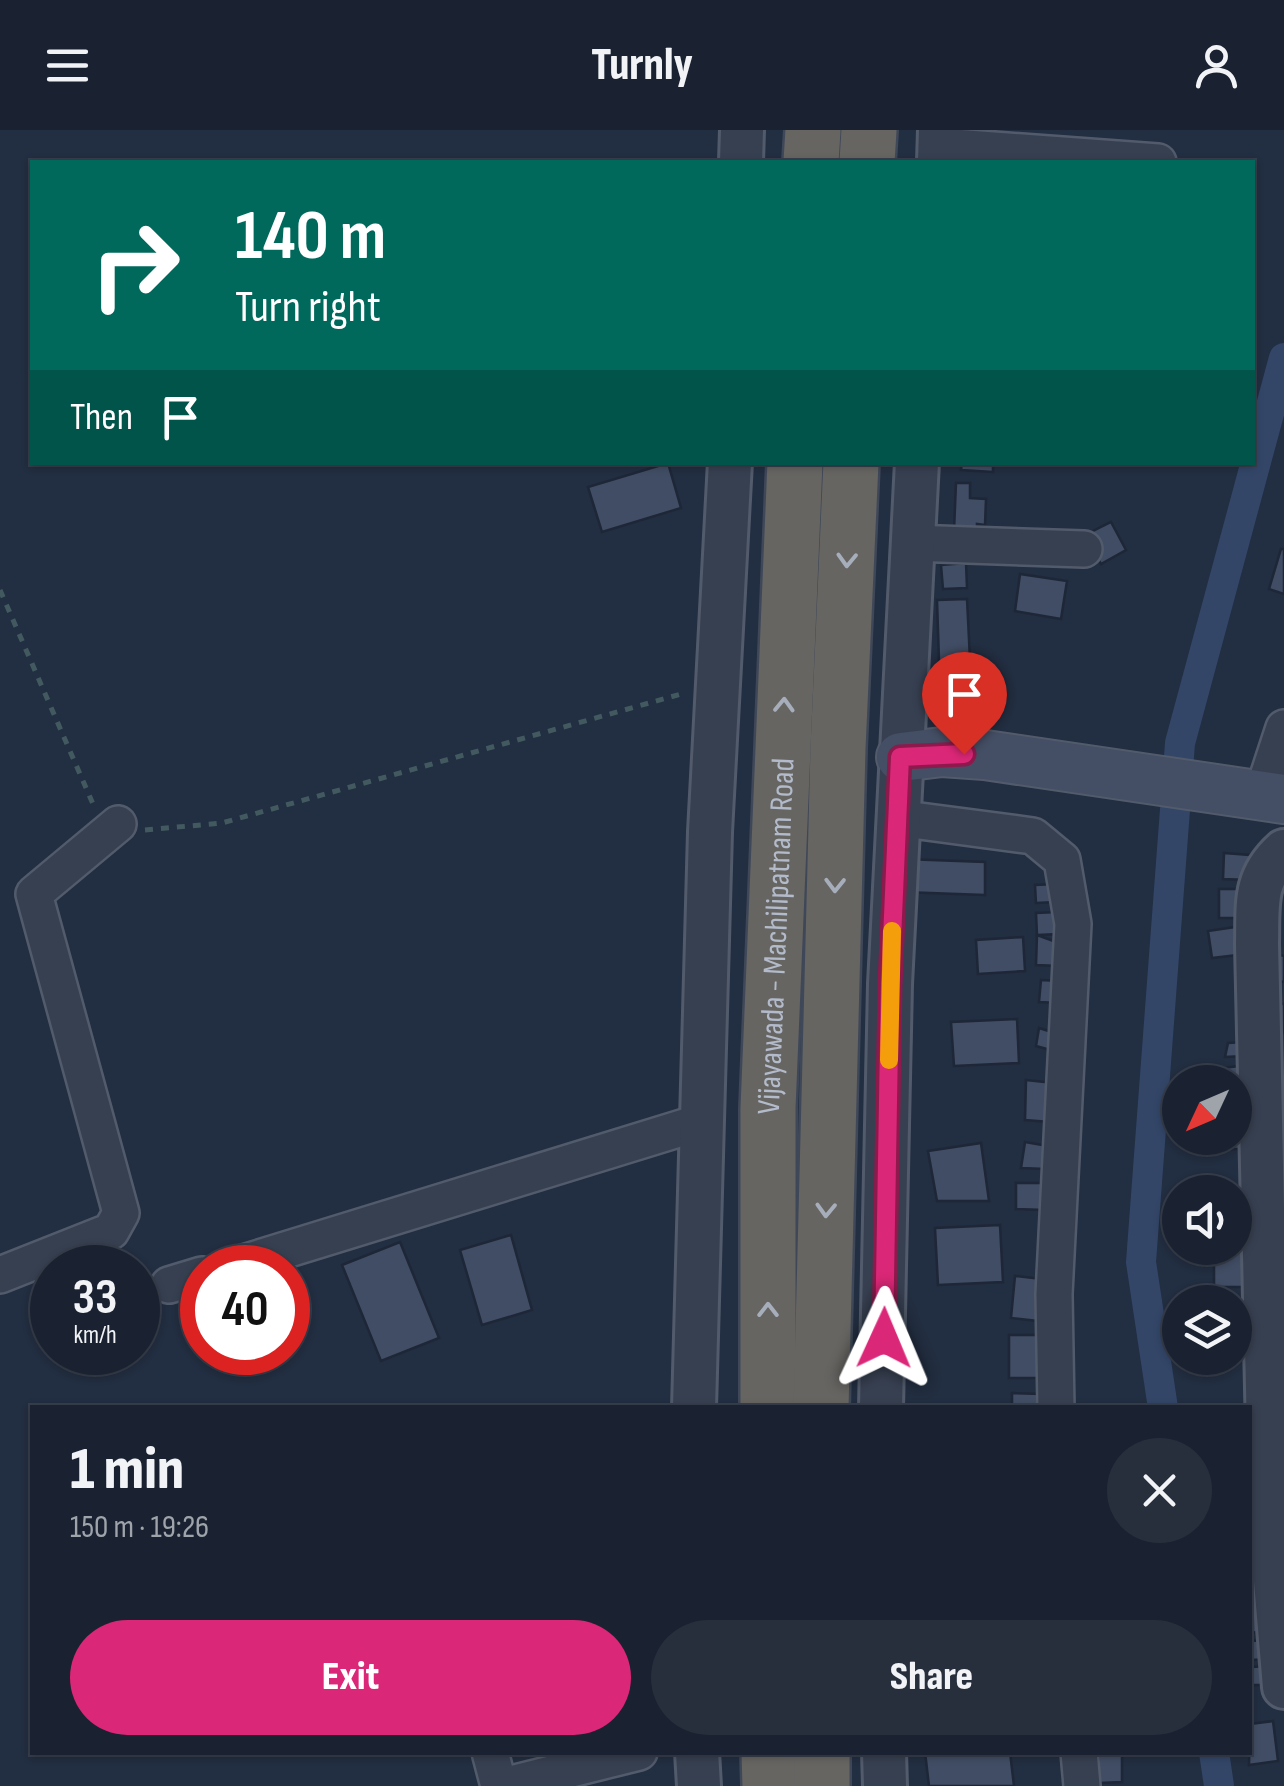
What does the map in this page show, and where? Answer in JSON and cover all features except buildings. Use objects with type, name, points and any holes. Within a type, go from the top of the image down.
[{"type":"highway","points":[[811,160],[813,130]]},
{"type":"highway","points":[[867,160],[869,130]]},
{"type":"highway","name":"Vijayawada - Machilipatnam Road","points":[[768,1405],[768,1108],[795,465]]},
{"type":"highway","name":"Vijayawada - Machilipatnam Road","points":[[821,1405],[838,748],[852,465]]},
{"type":"highway","points":[[769,1755],[770,1786]]},
{"type":"highway","points":[[822,1755],[822,1786]]},
{"type":"main road","points":[[900,757],[942,752],[985,755],[1264,796]]},
{"type":"street","points":[[741,160],[742,130]]},
{"type":"street","points":[[940,146],[1131,160]]},
{"type":"street","points":[[694,1405],[710,832],[730,465]]},
{"type":"street","points":[[881,1405],[897,818],[917,465]]},
{"type":"street","points":[[911,544],[1084,549]]},
{"type":"street","points":[[1264,796],[1284,728]]},
{"type":"street","points":[[897,818],[1033,836],[1062,860],[1073,924],[1054,1294],[1056,1405]]},
{"type":"street","points":[[0,1275],[112,1231],[120,1213],[34,894],[118,824]]},
{"type":"street","points":[[1284,851],[1267,868],[1259,890],[1257,944],[1270,1502],[1284,1687]]},
{"type":"street","points":[[303,1245],[701,1122]]},
{"type":"street","points":[[491,1755],[501,1786],[626,1755]]},
{"type":"street","points":[[697,1755],[699,1786]]},
{"type":"street","points":[[884,1755],[885,1786]]},
{"type":"street","points":[[1079,1755],[1082,1786]]},
{"type":"path","points":[[0,590],[90,801],[105,818],[135,831],[222,823],[718,684]]},
{"type":"waterway","points":[[1163,1405],[1141,1262],[1180,743],[1284,358]]},
{"type":"waterway","points":[[1214,1755],[1219,1786]]},
{"type":"slow traffic","points":[[889,1060],[892,931]]},
{"type":"route","points":[[884,1338],[890,984],[900,757],[942,752],[964,754]]}]
